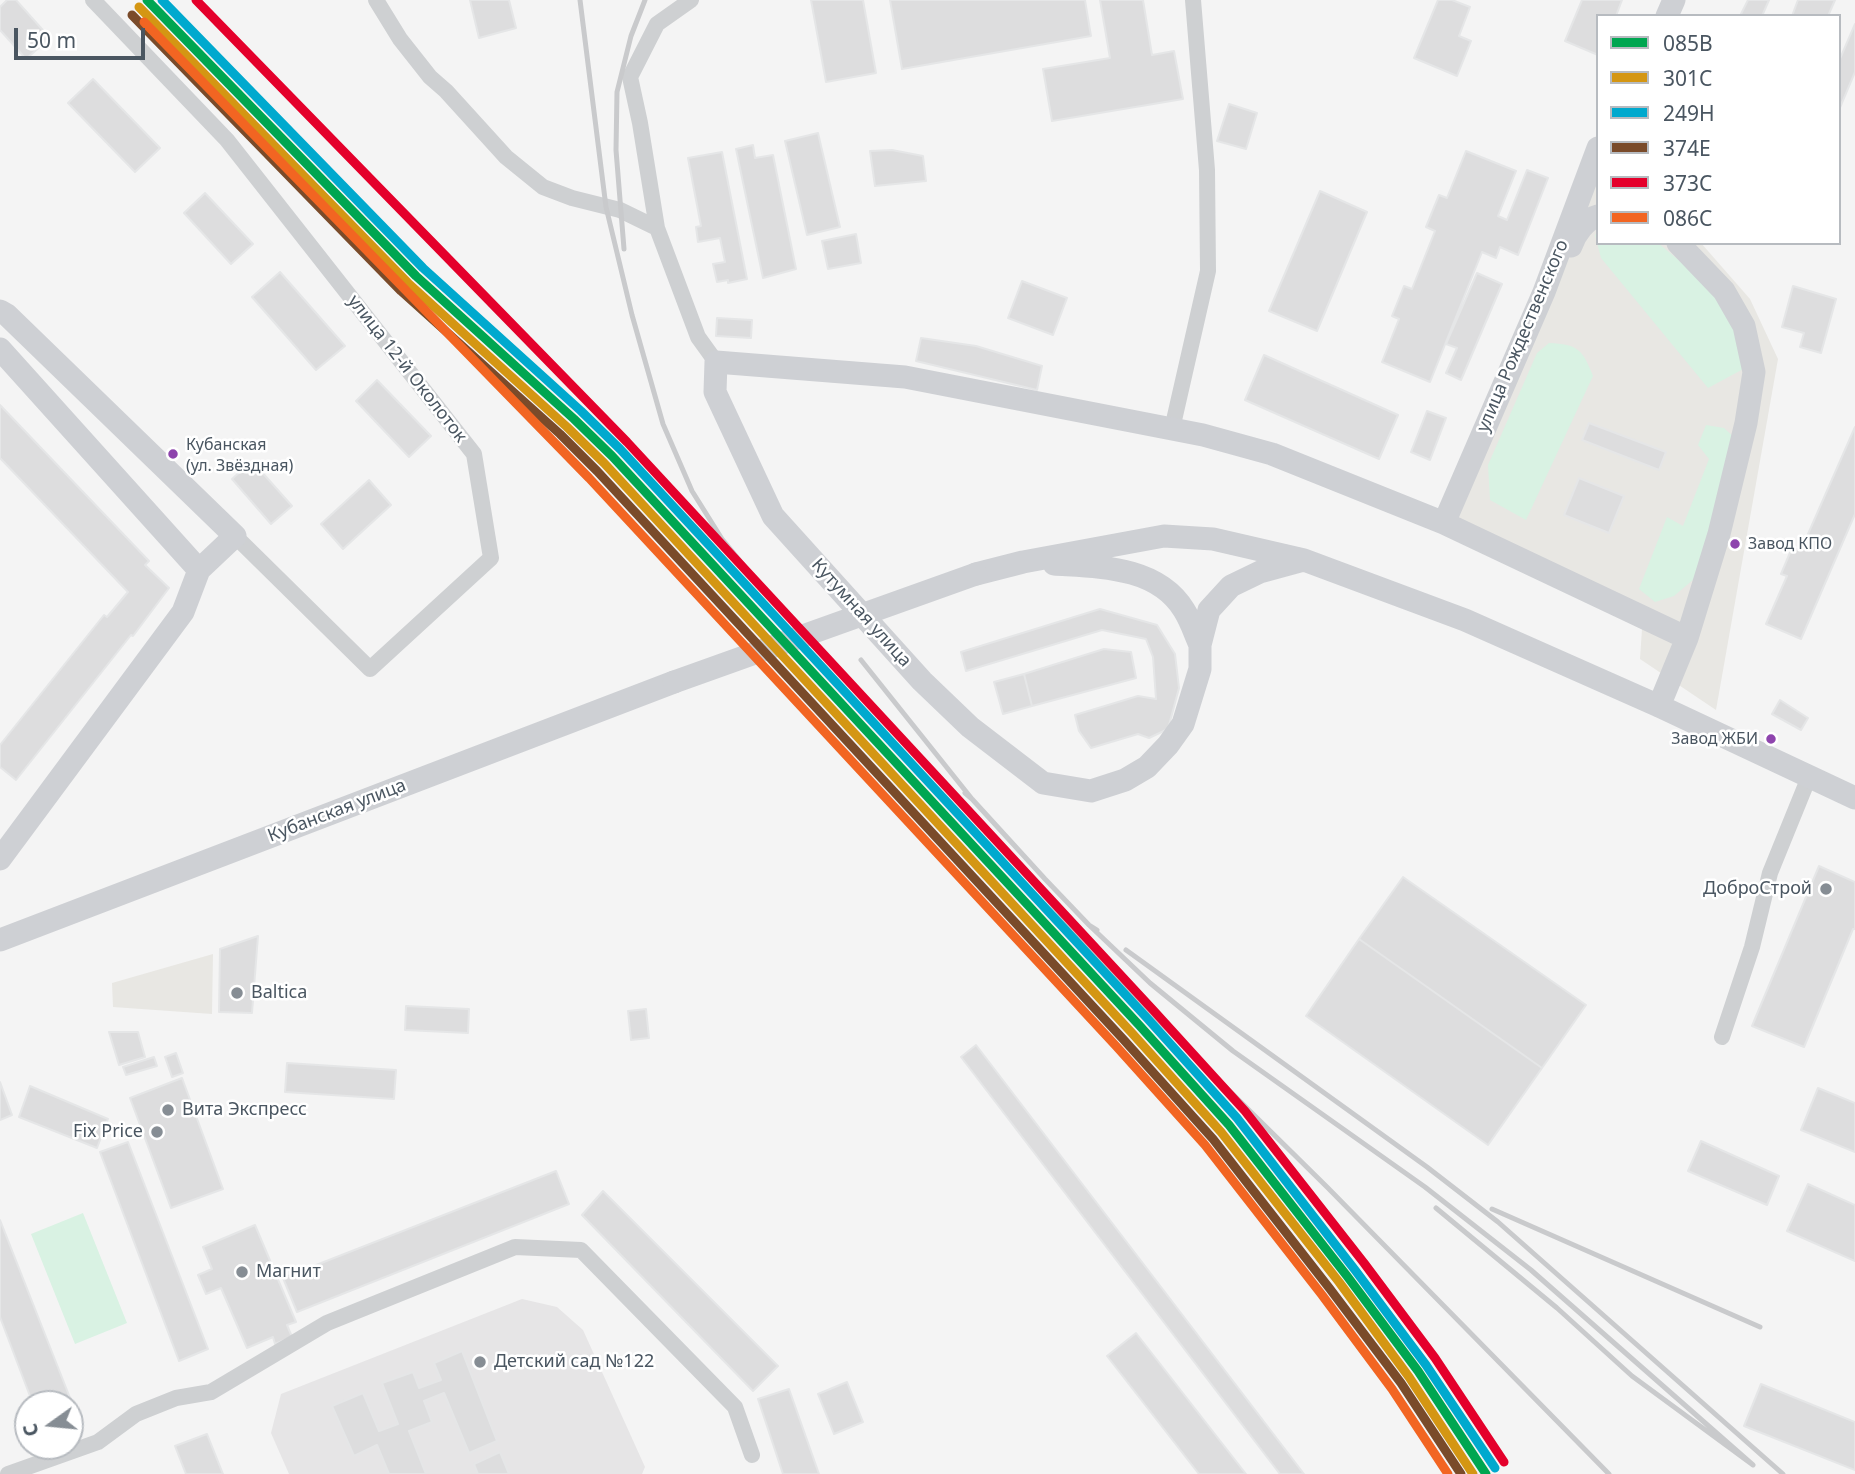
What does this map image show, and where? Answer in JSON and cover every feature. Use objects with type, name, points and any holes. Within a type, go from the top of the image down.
[{"type":"main road","name":"улица Рождественского","points":[[1444,523],[1544,292],[1596,153]]},
{"type":"main road","points":[[1544,292],[1558,281],[1573,241],[1590,218],[1596,216]]},
{"type":"main road","points":[[1659,706],[1687,638],[1719,534],[1746,423],[1754,372],[1744,326],[1724,291],[1680,245]]},
{"type":"main road","points":[[0,311],[235,536],[199,570],[183,612],[0,859]]},
{"type":"main road","points":[[0,349],[199,570]]},
{"type":"main road","points":[[716,362],[905,377],[1203,435],[1272,454],[1444,523],[1687,638]]},
{"type":"main road","name":"Кутумная улица","points":[[716,362],[715,392],[773,516],[922,681],[970,727],[1043,783],[1091,791],[1125,780],[1147,767],[1183,724],[1199,669],[1200,645]]},
{"type":"main road","name":"Кубанская улица","points":[[0,940],[674,682],[976,574],[1023,562],[1164,536],[1213,539],[1304,560],[1465,621],[1659,706],[1855,798]]},
{"type":"main road","points":[[1200,645],[1209,610],[1231,586],[1261,572],[1304,560]]},
{"type":"main road","points":[[1023,562],[1122,570],[1154,582],[1184,610],[1200,645]]},
{"type":"street","name":"улица 12-й Околоток","points":[[93,0],[228,140],[474,454],[491,558],[370,669],[235,536]]},
{"type":"street","points":[[376,0],[400,39],[430,76],[506,156],[543,187],[572,198],[620,210],[657,228]]},
{"type":"street","points":[[691,0],[657,24],[630,77],[657,228],[698,337],[716,362]]},
{"type":"street","points":[[1171,429],[1208,271],[1207,170],[1193,0]]},
{"type":"street","points":[[1722,1037],[1752,947],[1770,873],[1810,776]]},
{"type":"street","points":[[8,1474],[98,1442],[135,1414],[176,1398],[211,1392],[327,1323],[515,1247],[581,1250],[735,1407],[752,1455]]},
{"type":"shaded area","points":[[1596,180],[1596,245],[1703,245],[1750,299],[1778,359],[1716,710],[1640,659],[1642,629],[1438,531]]},
{"type":"shaded area","points":[[213,954],[212,1014],[113,1007],[112,983]]},
{"type":"shaded area","name":"Детский сад №122","points":[[522,1299],[557,1307],[583,1330],[645,1467],[642,1474],[289,1474],[271,1433],[281,1394]]},
{"type":"green space","points":[[1598,245],[1660,245],[1716,291],[1741,327],[1747,367],[1708,388],[1601,258]]},
{"type":"green space","points":[[1549,343],[1567,345],[1578,350],[1593,376],[1526,520],[1490,500],[1488,465],[1537,353]]},
{"type":"green space","points":[[1706,425],[1724,428],[1736,439],[1694,579],[1674,596],[1655,602],[1639,589],[1667,517],[1683,526],[1709,459],[1698,445]]},
{"type":"green space","points":[[83,1213],[127,1323],[75,1344],[31,1234]]},
{"type":"building","points":[[7,0],[16,0],[50,38],[26,59],[0,30],[0,7]]},
{"type":"building","points":[[470,0],[509,0],[516,28],[479,38]]},
{"type":"building","points":[[811,0],[863,0],[876,73],[826,82]]},
{"type":"building","points":[[890,0],[1085,0],[1091,36],[902,69]]},
{"type":"building","points":[[1100,0],[1143,0],[1152,55],[1174,51],[1183,99],[1052,121],[1043,69],[1110,58]]},
{"type":"building","points":[[1438,0],[1452,0],[1470,7],[1459,36],[1471,41],[1457,76],[1414,58]]},
{"type":"building","points":[[1582,0],[1622,0],[1617,14],[1596,14],[1596,54],[1565,41]]},
{"type":"building","points":[[1748,0],[1769,0],[1763,14],[1741,14]]},
{"type":"building","points":[[1798,0],[1835,0],[1829,14],[1793,14]]},
{"type":"building","points":[[1855,24],[1855,72],[1841,105],[1841,56]]},
{"type":"building","points":[[93,79],[160,148],[135,172],[68,103]]},
{"type":"building","points":[[1229,104],[1257,113],[1246,149],[1217,141]]},
{"type":"building","points":[[818,133],[840,227],[807,235],[785,141]]},
{"type":"building","points":[[753,145],[755,158],[773,155],[796,269],[763,278],[736,149]]},
{"type":"building","points":[[892,150],[923,156],[926,181],[875,186],[870,151]]},
{"type":"building","points":[[1466,151],[1516,171],[1498,216],[1507,220],[1527,170],[1548,178],[1518,255],[1500,247],[1496,258],[1482,252],[1430,382],[1382,362],[1399,319],[1392,316],[1404,286],[1412,289],[1435,231],[1426,227],[1439,195],[1447,198]]},
{"type":"building","points":[[722,152],[747,279],[728,283],[728,280],[717,282],[713,264],[725,262],[720,238],[698,242],[696,227],[701,226],[688,158]]},
{"type":"building","points":[[1320,191],[1367,212],[1317,331],[1269,311]]},
{"type":"building","points":[[205,193],[253,244],[231,264],[184,213]]},
{"type":"building","points":[[856,234],[861,263],[828,269],[822,241]]},
{"type":"building","points":[[280,272],[345,346],[316,370],[252,297]]},
{"type":"building","points":[[1477,273],[1502,284],[1461,380],[1446,373],[1457,348],[1446,344]]},
{"type":"building","points":[[1022,281],[1067,298],[1053,335],[1008,318]]},
{"type":"building","points":[[1793,286],[1836,299],[1821,353],[1800,347],[1804,333],[1782,327]]},
{"type":"building","points":[[717,318],[752,320],[751,338],[716,336]]},
{"type":"building","points":[[921,338],[976,346],[1042,366],[1037,390],[916,361]]},
{"type":"building","points":[[1264,355],[1398,415],[1379,459],[1245,400]]},
{"type":"building","points":[[377,380],[431,436],[409,457],[356,401]]},
{"type":"building","points":[[0,405],[149,561],[145,565],[169,588],[16,780],[0,767],[0,745],[104,615],[107,617],[128,592],[0,458]]},
{"type":"building","points":[[1427,411],[1446,418],[1430,460],[1411,452]]},
{"type":"building","points":[[1589,423],[1666,452],[1659,470],[1582,440]]},
{"type":"building","points":[[1855,427],[1855,514],[1801,639],[1766,624],[1787,576],[1781,574],[1792,548],[1801,550]]},
{"type":"building","points":[[252,461],[292,506],[271,524],[232,479]]},
{"type":"building","points":[[1579,478],[1624,496],[1609,533],[1564,515]]},
{"type":"building","points":[[369,480],[391,505],[343,549],[321,524]]},
{"type":"building","points":[[1100,609],[1157,625],[1175,654],[1179,688],[1168,729],[1149,738],[1138,734],[1091,748],[1079,731],[1075,715],[1138,696],[1156,699],[1153,657],[1146,639],[1102,630],[966,671],[961,652]]},
{"type":"building","points":[[1104,649],[1131,652],[1136,678],[1032,706],[1024,674]]},
{"type":"building","points":[[1024,674],[1032,706],[1003,714],[994,682]]},
{"type":"building","points":[[1780,700],[1808,718],[1801,730],[1772,714]]},
{"type":"building","points":[[1819,866],[1855,882],[1855,929],[1804,1047],[1752,1026]]},
{"type":"building","points":[[1403,877],[1586,1005],[1542,1068],[1359,939]]},
{"type":"building","points":[[258,936],[252,1013],[219,1012],[220,949]]},
{"type":"building","points":[[1359,939],[1542,1068],[1488,1145],[1306,1016]]},
{"type":"building","points":[[406,1006],[469,1009],[468,1033],[405,1030]]},
{"type":"building","points":[[646,1009],[649,1038],[631,1040],[628,1011]]},
{"type":"building","points":[[109,1032],[138,1032],[145,1057],[119,1065]]},
{"type":"building","points":[[976,1045],[1304,1474],[1280,1474],[961,1057]]},
{"type":"building","points":[[176,1053],[183,1073],[172,1077],[165,1057]]},
{"type":"building","points":[[154,1057],[157,1066],[126,1075],[123,1067]]},
{"type":"building","points":[[287,1063],[396,1070],[394,1099],[285,1092]]},
{"type":"building","points":[[182,1078],[223,1189],[171,1208],[130,1098]]},
{"type":"building","points":[[0,1082],[12,1115],[0,1120]]},
{"type":"building","points":[[30,1086],[108,1119],[97,1148],[19,1117]]},
{"type":"building","points":[[1818,1088],[1855,1103],[1855,1152],[1801,1130]]},
{"type":"building","points":[[1701,1141],[1779,1176],[1767,1205],[1688,1171]]},
{"type":"building","points":[[128,1142],[208,1349],[179,1361],[100,1152]]},
{"type":"building","points":[[556,1171],[569,1204],[297,1312],[283,1278]]},
{"type":"building","points":[[1808,1184],[1855,1205],[1855,1261],[1787,1231]]},
{"type":"building","points":[[603,1191],[778,1366],[753,1391],[582,1215]]},
{"type":"building","points":[[0,1220],[67,1390],[28,1390],[0,1317]]},
{"type":"building","points":[[255,1225],[296,1322],[287,1325],[292,1337],[275,1344],[273,1337],[247,1348],[221,1288],[206,1294],[198,1275],[212,1269],[203,1247]]},
{"type":"building","points":[[1136,1333],[1246,1474],[1199,1474],[1107,1356]]},
{"type":"building","points":[[462,1351],[497,1441],[469,1453],[444,1393],[424,1401],[432,1422],[409,1431],[426,1474],[389,1474],[377,1445],[354,1456],[332,1406],[363,1393],[379,1431],[398,1424],[382,1383],[413,1372],[419,1388],[441,1380],[434,1363]]},
{"type":"building","points":[[847,1382],[863,1422],[834,1434],[818,1394]]},
{"type":"building","points":[[1761,1384],[1855,1422],[1855,1470],[1744,1426]]},
{"type":"building","points":[[789,1389],[819,1474],[783,1474],[758,1399]]},
{"type":"building","points":[[207,1434],[223,1474],[186,1474],[175,1446]]},
{"type":"building","points":[[500,1452],[509,1474],[478,1474],[474,1464]]},
{"type":"railway","points":[[580,0],[606,207],[632,315],[663,424],[692,491],[722,539],[769,596]]},
{"type":"railway","points":[[624,249],[616,150],[617,92],[631,36],[645,0]]},
{"type":"railway","points":[[861,660],[972,799],[965,793]]},
{"type":"railway","points":[[857,689],[1023,871],[1118,981],[1327,1187],[1609,1474]]},
{"type":"railway","points":[[972,799],[1045,879],[1097,930]]},
{"type":"railway","points":[[1089,925],[1150,983],[1233,1051],[1425,1187],[1531,1270],[1753,1465],[1632,1376],[1557,1308],[1436,1208]]},
{"type":"railway","points":[[1126,950],[1427,1167],[1498,1222],[1783,1474]]},
{"type":"railway","points":[[1492,1209],[1760,1327]]},
{"type":"transit line","name":"085В","points":[[147,0],[416,276],[612,456],[1139,1025],[1229,1125],[1347,1276],[1418,1371],[1486,1474]]},
{"type":"transit line","name":"249Н","points":[[162,0],[423,268],[620,449],[1147,1018],[1237,1118],[1355,1270],[1426,1365],[1495,1468]]},
{"type":"transit line","name":"373C","points":[[196,0],[627,442],[1245,1111],[1435,1358],[1504,1462]]},
{"type":"transit line","name":"301С","points":[[139,7],[408,283],[604,463],[1131,1032],[1221,1132],[1339,1282],[1409,1377],[1473,1474]]},
{"type":"transit line","name":"374Е","points":[[132,15],[401,291],[560,434],[597,471],[1123,1039],[1213,1139],[1330,1289],[1401,1383],[1461,1474]]},
{"type":"transit line","name":"086С","points":[[144,22],[589,478],[1205,1145],[1392,1389],[1448,1474]]},
{"type":"place","name":"Кубанская (ул. Звёздная)","points":[[173,454]]},
{"type":"place","name":"Завод КПО","points":[[1735,544]]},
{"type":"place","name":"Завод ЖБИ","points":[[1771,739]]},
{"type":"place","name":"ДоброСтрой","points":[[1826,889]]},
{"type":"place","name":"Baltica","points":[[237,993]]},
{"type":"place","name":"Вита Экспресс","points":[[168,1110]]},
{"type":"place","name":"Fix Price","points":[[157,1132]]},
{"type":"place","name":"Магнит","points":[[242,1272]]},
{"type":"place","name":"Детский сад №122","points":[[480,1362]]}]
